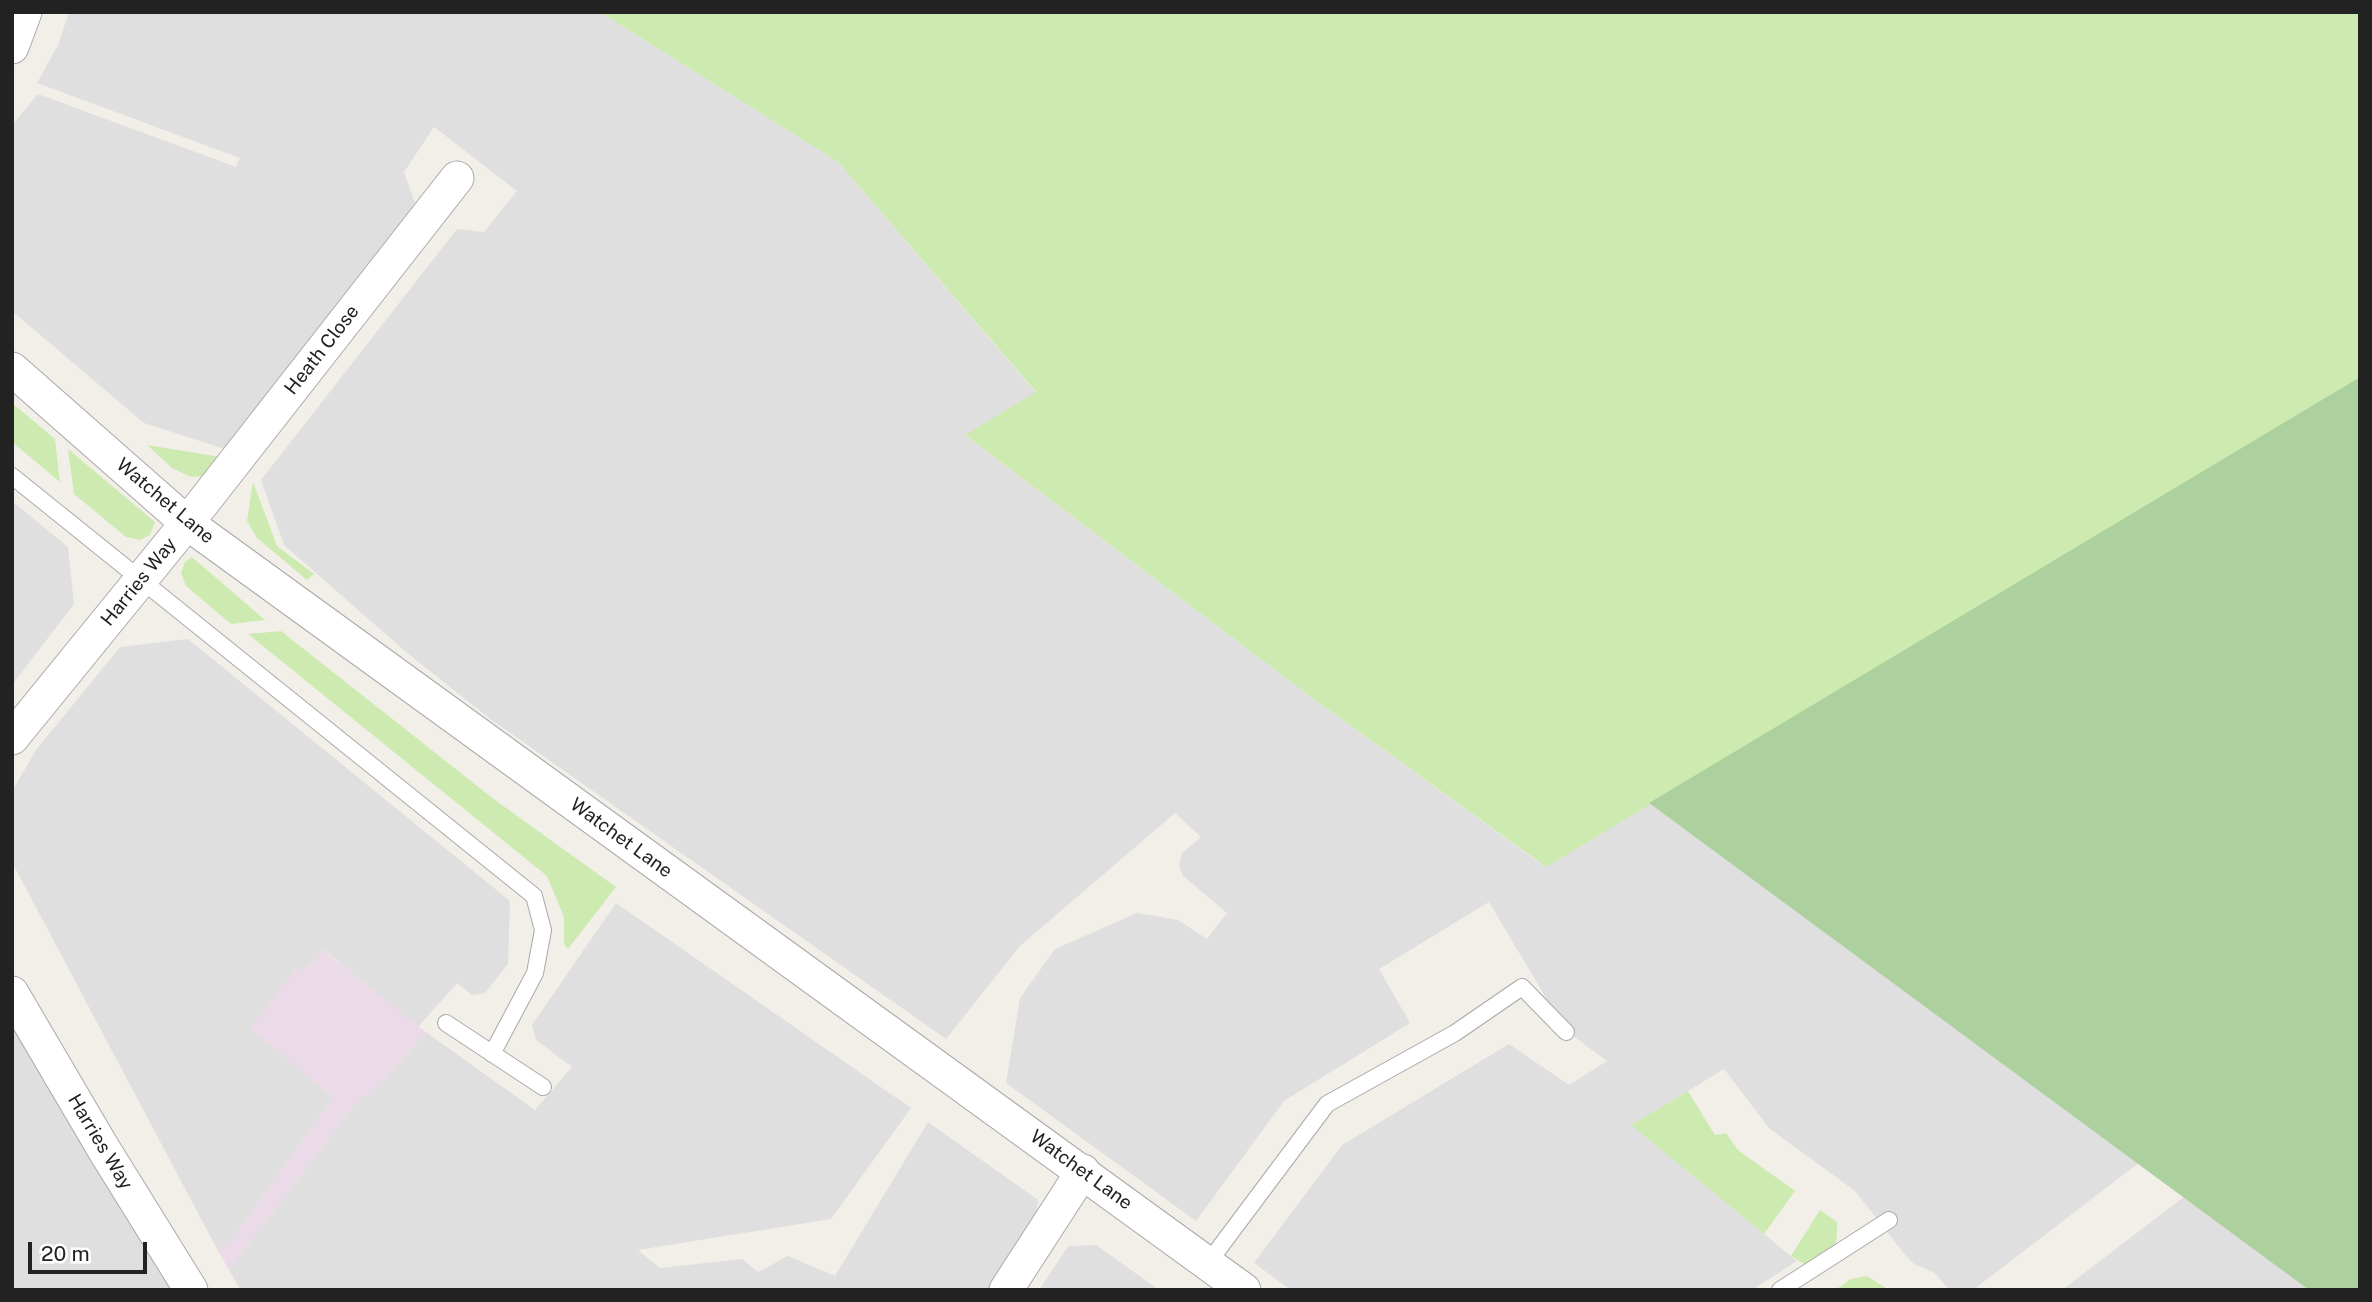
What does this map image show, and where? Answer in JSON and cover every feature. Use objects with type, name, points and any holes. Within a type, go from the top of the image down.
[{"type":"street","points":[[12,47],[25,12]]},
{"type":"street","name":"Heath Close","points":[[187,523],[457,178]]},
{"type":"street","name":"Watchet Lane","points":[[12,369],[187,523],[1244,1290]]},
{"type":"street","name":"Harries Way","points":[[12,738],[187,523]]},
{"type":"street","name":"Harries Way","points":[[12,993],[191,1290]]},
{"type":"street","points":[[1006,1290],[1083,1171]]},
{"type":"lane","points":[[12,476],[534,896],[543,930],[535,973],[492,1054]]},
{"type":"lane","points":[[1209,1263],[1327,1104],[1455,1033],[1522,987],[1566,1031]]},
{"type":"lane","points":[[446,1023],[543,1087]]},
{"type":"lane","points":[[1780,1290],[1889,1220]]},
{"type":"shaded area","points":[[69,12],[600,12],[838,162],[1036,393],[966,436],[1311,697],[1545,867],[1649,803],[2140,1162],[1973,1290],[1949,1290],[1935,1273],[1914,1264],[1906,1256],[1855,1191],[1769,1128],[1724,1069],[1632,1125],[1797,1261],[1752,1290],[1291,1290],[1254,1263],[1342,1145],[1509,1044],[1569,1085],[1607,1061],[1565,1030],[1489,902],[1379,969],[1410,1023],[1284,1101],[1196,1221],[1006,1083],[1020,998],[1055,949],[1137,913],[1178,920],[1207,939],[1227,913],[1183,876],[1179,866],[1182,853],[1201,837],[1175,813],[1020,946],[946,1039],[489,718],[406,652],[284,545],[261,480],[457,229],[484,232],[517,191],[434,127],[404,172],[415,203],[228,450],[144,423],[12,311],[12,125],[38,94],[236,167],[240,158],[37,83],[58,45]]},
{"type":"shaded area","points":[[12,501],[68,547],[74,604],[12,685]]},
{"type":"shaded area","points":[[188,639],[510,901],[508,964],[485,993],[472,995],[457,983],[418,1027],[324,950],[303,971],[298,968],[251,1028],[333,1098],[228,1245],[217,1249],[12,862],[12,791],[36,750],[120,647]]},
{"type":"shaded area","points":[[616,903],[911,1108],[831,1219],[638,1250],[660,1268],[742,1259],[758,1272],[788,1256],[835,1276],[928,1122],[1038,1200],[1036,1216],[988,1290],[240,1290],[229,1270],[361,1096],[370,1096],[426,1032],[535,1110],[572,1067],[536,1040],[532,1025]]},
{"type":"shaded area","points":[[323,950],[426,1032],[370,1096],[361,1096],[229,1270],[217,1249],[228,1245],[333,1098],[250,1028],[297,967],[303,971]]},
{"type":"shaded area","points":[[12,981],[174,1290],[12,1290]]},
{"type":"shaded area","points":[[2185,1196],[2309,1290],[2062,1290]]},
{"type":"shaded area","points":[[1096,1245],[1159,1290],[1039,1290],[1068,1246]]},
{"type":"green space","points":[[600,12],[2360,12],[2360,377],[1546,867],[1311,697],[965,435],[1036,392],[838,162]]},
{"type":"green space","points":[[2360,377],[2360,1290],[2309,1290],[1649,803]]},
{"type":"green space","points":[[12,403],[55,439],[60,482],[12,442]]},
{"type":"green space","points":[[147,445],[233,459],[221,475],[191,477],[172,468]]},
{"type":"green space","points":[[68,449],[155,522],[150,535],[140,540],[126,537],[74,494]]},
{"type":"green space","points":[[253,482],[277,546],[314,574],[307,580],[257,538],[247,521]]},
{"type":"green space","points":[[192,557],[265,620],[231,624],[186,586],[181,573],[185,562]]},
{"type":"green space","points":[[281,631],[495,800],[616,887],[568,949],[564,944],[564,917],[547,876],[248,634]]},
{"type":"green space","points":[[1688,1091],[1715,1135],[1726,1133],[1738,1150],[1795,1191],[1764,1234],[1631,1125]]},
{"type":"green space","points":[[1820,1210],[1837,1222],[1837,1237],[1833,1251],[1809,1267],[1791,1256]]},
{"type":"green space","points":[[1867,1276],[1889,1290],[1835,1290],[1851,1279]]}]
